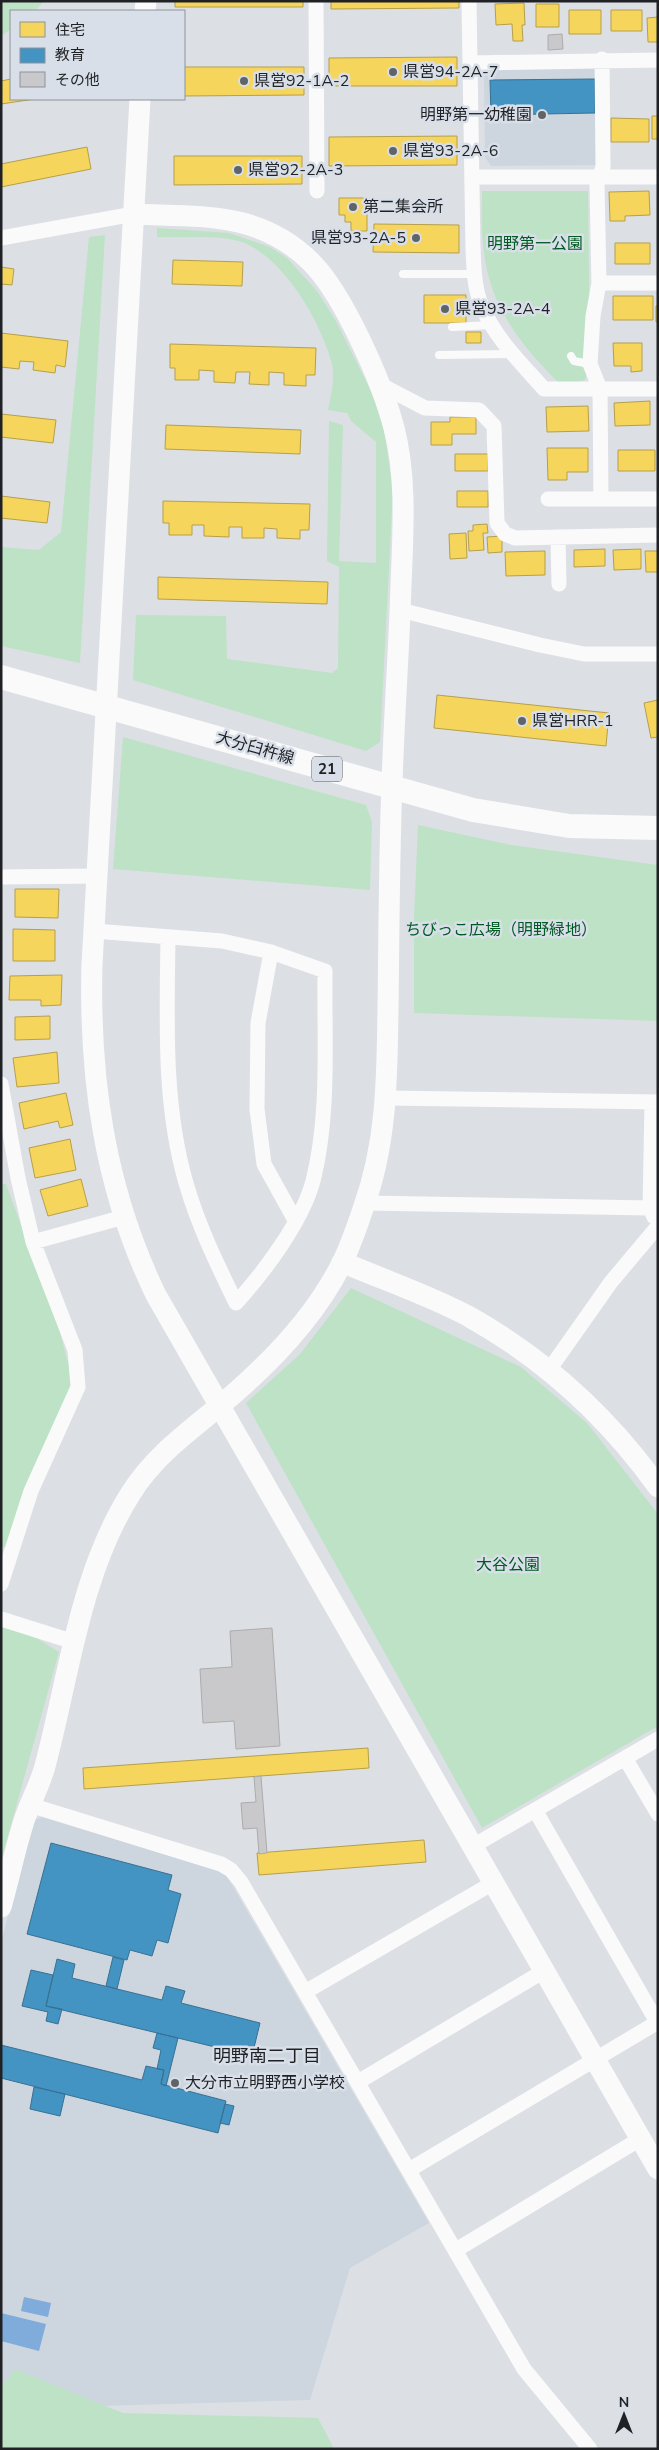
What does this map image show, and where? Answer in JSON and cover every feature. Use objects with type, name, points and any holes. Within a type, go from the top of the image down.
[{"type":"main road","name":"大分臼杵線","points":[[1,677],[472,810],[533,822],[579,827],[658,828]]},
{"type":"street","points":[[316,1],[317,191]]},
{"type":"street","points":[[469,1],[475,274],[481,305],[491,325],[544,389],[658,388]]},
{"type":"street","points":[[471,63],[602,59],[658,60]]},
{"type":"street","points":[[601,499],[600,389],[590,364],[593,316],[599,283],[597,184],[603,167],[602,59]]},
{"type":"street","points":[[140,100],[96,876],[91,1019],[95,1085],[108,1159],[124,1217],[156,1295],[658,2169]]},
{"type":"street","points":[[472,177],[658,176]]},
{"type":"street","points":[[1,238],[134,214],[198,217],[249,223],[269,230],[289,243],[312,263],[330,285],[379,384],[394,428],[399,459],[403,535],[392,787],[386,1098],[381,1142],[365,1203],[342,1262],[324,1292],[282,1347],[259,1371],[162,1454],[132,1492],[106,1541],[74,1642],[44,1770],[30,1805],[1,1907]]},
{"type":"street","points":[[599,283],[658,283]]},
{"type":"street","points":[[379,384],[425,408],[479,410],[494,426],[498,523],[505,534],[515,538],[658,535]]},
{"type":"street","points":[[548,499],[658,499]]},
{"type":"street","points":[[558,537],[559,584]]},
{"type":"street","points":[[400,610],[584,654],[658,654]]},
{"type":"street","points":[[1,878],[96,876]]},
{"type":"street","points":[[94,931],[222,941],[271,952],[325,971],[321,1137],[313,1183],[295,1220],[267,1268],[236,1303],[207,1243],[186,1183],[174,1124],[168,1068],[168,937]]},
{"type":"street","points":[[271,952],[258,1022],[257,1109],[264,1164],[295,1220]]},
{"type":"street","points":[[1,1084],[18,1178],[33,1242],[76,1350],[78,1387],[31,1491],[1,1584]]},
{"type":"street","points":[[386,1098],[655,1102],[650,1208],[658,1226],[611,1282],[549,1370]]},
{"type":"street","points":[[365,1203],[650,1208]]},
{"type":"street","points":[[33,1242],[124,1217]]},
{"type":"street","points":[[342,1262],[467,1316],[505,1339],[549,1370],[607,1424],[658,1487]]},
{"type":"street","points":[[1,1619],[74,1642]]},
{"type":"street","points":[[472,1846],[658,1739]]},
{"type":"street","points":[[625,1758],[658,1814]]},
{"type":"street","points":[[30,1805],[226,1867],[241,1882],[524,2369],[590,2449]]},
{"type":"street","points":[[409,2170],[657,2022],[535,1810]]},
{"type":"street","points":[[305,1992],[493,1882]]},
{"type":"street","points":[[358,2082],[544,1971]]},
{"type":"street","points":[[456,2250],[640,2139]]},
{"type":"lane","points":[[403,274],[475,274]]},
{"type":"lane","points":[[452,327],[491,325]]},
{"type":"lane","points":[[439,355],[515,354]]},
{"type":"lane","points":[[571,356],[574,361],[590,364]]},
{"type":"shaded area","name":"明野第一幼稚園","points":[[598,65],[600,165],[491,166],[485,157],[484,72],[490,68]]},
{"type":"shaded area","name":"大分市立明野西小学校","points":[[42,1817],[225,1873],[429,2223],[350,2268],[310,2400],[63,2407],[1,2388],[1,1943],[32,1821]]},
{"type":"green space","points":[[1,1],[44,1],[36,10],[10,10],[10,30],[1,36]]},
{"type":"green space","name":"明野第一公園","points":[[482,191],[588,191],[590,364],[585,380],[574,383],[559,383],[520,339],[500,308],[487,272],[482,229]]},
{"type":"green space","points":[[157,228],[229,233],[270,247],[287,258],[317,291],[336,321],[373,395],[384,429],[393,490],[380,742],[366,751],[133,680],[136,615],[226,616],[227,659],[332,673],[338,668],[339,567],[327,561],[329,421],[343,425],[339,561],[376,563],[376,442],[351,421],[347,413],[328,410],[333,379],[331,361],[318,328],[298,293],[273,263],[259,251],[245,243],[214,237],[157,237]]},
{"type":"green space","points":[[105,235],[80,663],[1,646],[1,547],[39,550],[61,532],[89,237]]},
{"type":"green space","points":[[123,737],[366,805],[372,822],[370,890],[113,869]]},
{"type":"green space","name":"ちびっこ広場（明野緑地）","points":[[418,825],[511,845],[658,865],[658,1021],[414,1013],[414,917]]},
{"type":"green space","points":[[1,1184],[6,1184],[59,1329],[74,1385],[9,1549],[1,1546]]},
{"type":"green space","name":"大谷公園","points":[[351,1288],[521,1367],[587,1423],[658,1514],[658,1726],[482,1828],[246,1403],[300,1354]]},
{"type":"green space","points":[[1,1616],[59,1652],[1,1861]]},
{"type":"green space","points":[[15,2369],[123,2413],[318,2418],[334,2449],[1,2449],[1,2387]]},
{"type":"water","points":[[24,2297],[51,2303],[48,2317],[21,2311]]},
{"type":"water","points":[[1,2313],[46,2324],[39,2351],[1,2341]]},
{"type":"building: 住宅","points":[[175,1],[303,1],[303,7],[175,7]]},
{"type":"building: 住宅","points":[[331,1],[459,1],[459,8],[331,9]]},
{"type":"building: 住宅","points":[[524,3],[525,25],[522,25],[523,41],[513,41],[512,24],[496,25],[495,4]]},
{"type":"building: 住宅","points":[[536,4],[559,4],[559,27],[536,27]]},
{"type":"building: 住宅","points":[[569,10],[601,10],[601,34],[569,34]]},
{"type":"building: 住宅","points":[[611,10],[642,10],[642,31],[611,31]]},
{"type":"building: 住宅","points":[[658,17],[658,42],[648,42],[647,18]]},
{"type":"building: 住宅","name":"県営94-2A-7","points":[[457,57],[457,86],[329,86],[329,58]]},
{"type":"building: 住宅","name":"県営92-1A-2","points":[[185,67],[304,67],[304,95],[185,96]]},
{"type":"building: 住宅","points":[[10,79],[10,100],[28,100],[1,104],[1,81]]},
{"type":"building: 住宅","points":[[652,116],[658,116],[658,139],[652,139]]},
{"type":"building: 住宅","points":[[611,118],[649,119],[649,142],[611,142]]},
{"type":"building: 住宅","name":"県営93-2A-6","points":[[457,136],[457,165],[329,166],[329,137]]},
{"type":"building: 住宅","points":[[87,147],[91,169],[1,187],[1,164]]},
{"type":"building: 住宅","name":"県営92-2A-3","points":[[174,156],[302,156],[302,184],[174,185]]},
{"type":"building: 住宅","points":[[649,191],[650,215],[625,216],[625,221],[610,221],[609,192]]},
{"type":"building: 住宅","name":"第二集会所","points":[[339,198],[367,198],[367,231],[351,231],[351,222],[345,222],[345,215],[339,215]]},
{"type":"building: 住宅","name":"県営93-2A-5","points":[[374,224],[459,225],[459,253],[373,252]]},
{"type":"building: 住宅","points":[[615,243],[650,243],[650,264],[615,264]]},
{"type":"building: 住宅","points":[[173,260],[243,262],[242,286],[172,284]]},
{"type":"building: 住宅","points":[[1,267],[14,269],[12,285],[1,284]]},
{"type":"building: 住宅","name":"県営93-2A-4","points":[[424,295],[466,295],[466,323],[424,323]]},
{"type":"building: 住宅","points":[[613,296],[653,296],[653,320],[613,320]]},
{"type":"building: 住宅","points":[[656,306],[658,306],[658,322],[656,322]]},
{"type":"building: 住宅","points":[[466,332],[481,332],[481,343],[466,343]]},
{"type":"building: 住宅","points":[[1,333],[68,341],[65,367],[56,365],[55,373],[33,370],[34,362],[20,361],[19,369],[1,367]]},
{"type":"building: 住宅","points":[[613,343],[642,343],[642,371],[631,372],[631,366],[614,366]]},
{"type":"building: 住宅","points":[[170,344],[316,348],[315,375],[306,375],[306,386],[284,385],[284,373],[269,372],[269,385],[249,384],[250,372],[236,372],[235,383],[214,382],[214,371],[199,370],[199,380],[175,380],[175,368],[170,368]]},
{"type":"building: 住宅","points":[[650,401],[650,425],[615,426],[614,403]]},
{"type":"building: 住宅","points":[[588,406],[589,431],[547,432],[546,407]]},
{"type":"building: 住宅","points":[[1,414],[56,420],[53,443],[1,437]]},
{"type":"building: 住宅","points":[[450,417],[476,417],[476,434],[452,434],[452,445],[431,445],[431,422],[450,422]]},
{"type":"building: 住宅","points":[[166,425],[301,430],[300,454],[165,449]]},
{"type":"building: 住宅","points":[[547,448],[588,448],[588,472],[567,472],[567,480],[548,480]]},
{"type":"building: 住宅","points":[[618,450],[655,450],[655,471],[618,471]]},
{"type":"building: 住宅","points":[[455,454],[488,454],[488,471],[455,471]]},
{"type":"building: 住宅","points":[[457,491],[488,491],[488,507],[457,507]]},
{"type":"building: 住宅","points":[[1,496],[50,502],[47,523],[1,518]]},
{"type":"building: 住宅","points":[[163,501],[310,504],[309,530],[300,530],[300,539],[277,538],[277,529],[264,528],[264,538],[242,538],[242,527],[229,527],[229,537],[204,536],[204,525],[192,525],[192,535],[169,535],[169,523],[163,523]]},
{"type":"building: 住宅","points":[[487,524],[488,533],[483,533],[484,550],[469,551],[468,531],[473,531],[473,525]]},
{"type":"building: 住宅","points":[[466,533],[467,558],[450,559],[449,534]]},
{"type":"building: 住宅","points":[[502,536],[502,552],[488,553],[487,537]]},
{"type":"building: 住宅","points":[[605,549],[605,566],[574,567],[574,550]]},
{"type":"building: 住宅","points":[[641,549],[641,569],[614,570],[613,550]]},
{"type":"building: 住宅","points":[[545,551],[545,575],[506,576],[505,552]]},
{"type":"building: 住宅","points":[[645,551],[658,551],[658,572],[646,572]]},
{"type":"building: 住宅","points":[[158,577],[328,582],[327,604],[158,599]]},
{"type":"building: 住宅","name":"県営HRR-1","points":[[437,695],[609,713],[606,746],[434,728]]},
{"type":"building: 住宅","points":[[658,700],[658,737],[651,738],[644,703]]},
{"type":"building: 住宅","points":[[15,889],[59,889],[58,918],[15,917]]},
{"type":"building: 住宅","points":[[13,929],[55,930],[55,961],[13,961]]},
{"type":"building: 住宅","points":[[62,975],[61,1005],[41,1006],[41,1000],[9,1000],[10,976]]},
{"type":"building: 住宅","points":[[50,1016],[50,1039],[15,1040],[15,1017]]},
{"type":"building: 住宅","points":[[57,1052],[59,1083],[17,1087],[13,1058]]},
{"type":"building: 住宅","points":[[66,1093],[73,1125],[60,1128],[58,1121],[24,1129],[19,1103]]},
{"type":"building: 住宅","points":[[70,1139],[76,1170],[35,1178],[29,1148]]},
{"type":"building: 住宅","points":[[81,1179],[88,1206],[48,1216],[40,1190]]},
{"type":"building: 住宅","points":[[368,1748],[369,1768],[84,1789],[83,1768]]},
{"type":"building: 住宅","points":[[424,1840],[426,1862],[259,1875],[257,1853]]},
{"type":"building: 教育","points":[[595,79],[595,113],[491,115],[490,80]]},
{"type":"building: 教育","points":[[51,1843],[172,1875],[168,1890],[181,1894],[168,1943],[157,1940],[152,1956],[130,1950],[127,1960],[27,1934]]},
{"type":"building: 教育","points":[[113,1957],[124,1960],[117,1989],[106,1986]]},
{"type":"building: 教育","points":[[57,1959],[75,1964],[72,1978],[162,2000],[166,1986],[185,1991],[181,2003],[260,2023],[252,2056],[46,2006]]},
{"type":"building: 教育","points":[[31,1970],[53,1975],[46,2006],[62,2009],[58,2024],[46,2021],[48,2012],[22,2006]]},
{"type":"building: 教育","points":[[157,2033],[178,2038],[166,2086],[161,2084],[164,2070],[157,2069],[161,2050],[153,2048]]},
{"type":"building: 教育","points":[[1,2045],[142,2080],[146,2066],[164,2070],[161,2084],[226,2101],[218,2133],[1,2078]]},
{"type":"building: 教育","points":[[34,2087],[65,2094],[60,2116],[30,2109]]},
{"type":"building: 教育","points":[[225,2104],[234,2106],[229,2125],[220,2123]]},
{"type":"building: その他","points":[[562,34],[563,49],[548,50],[548,35]]},
{"type":"building: その他","points":[[272,1628],[280,1746],[236,1749],[234,1721],[203,1723],[200,1669],[232,1667],[230,1631]]},
{"type":"building: その他","points":[[261,1776],[267,1853],[259,1854],[257,1828],[243,1829],[241,1803],[256,1802],[254,1777]]},
{"type":"place","name":"県営94-2A-7","points":[[393,72]]},
{"type":"place","name":"県営92-1A-2","points":[[244,81]]},
{"type":"place","name":"明野第一幼稚園","points":[[542,115]]},
{"type":"place","name":"県営93-2A-6","points":[[393,151]]},
{"type":"place","name":"県営92-2A-3","points":[[238,170]]},
{"type":"place","name":"第二集会所","points":[[353,207]]},
{"type":"place","name":"県営93-2A-5","points":[[416,238]]},
{"type":"place","name":"県営93-2A-4","points":[[445,309]]},
{"type":"place","name":"県営HRR-1","points":[[522,721]]},
{"type":"place","name":"大分市立明野西小学校","points":[[175,2083]]},
{"type":"district","name":"明野南二丁目","points":[[267,2056]]}]
